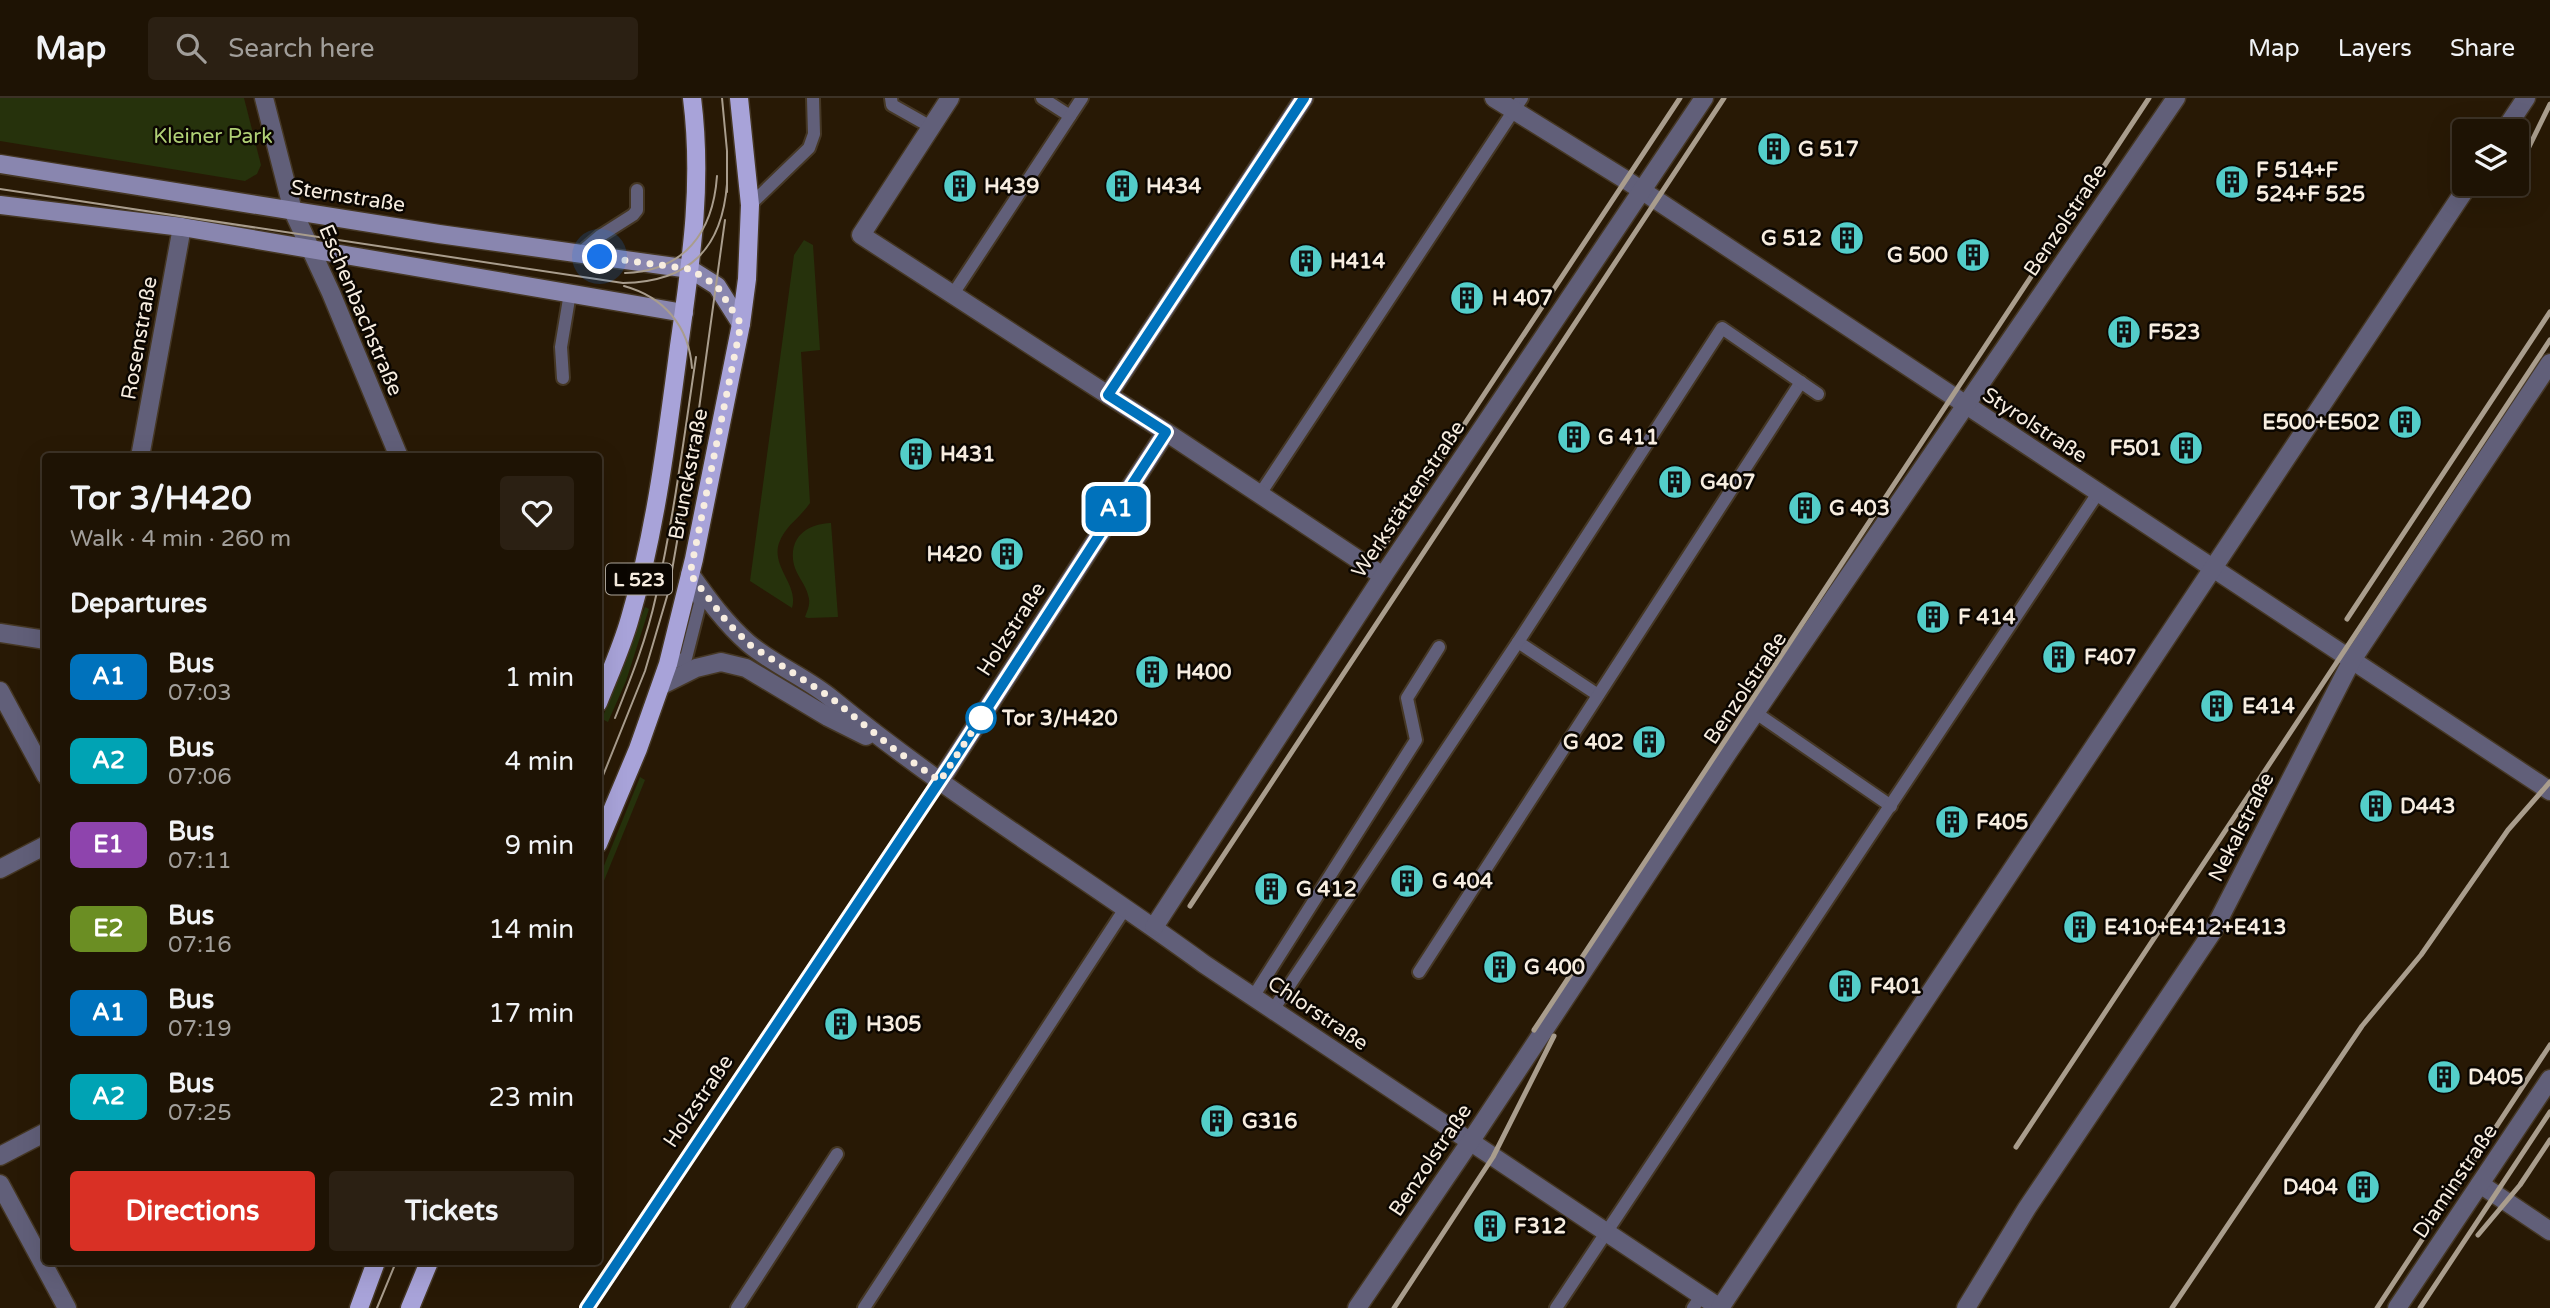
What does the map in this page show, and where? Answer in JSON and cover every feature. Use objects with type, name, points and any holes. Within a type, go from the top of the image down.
[{"type":"main road","name":"Brunckstraße","points":[[602,692],[630,619],[650,535],[665,450],[690,269],[698,186],[692,98]]},
{"type":"main road","name":"Brunckstraße","points":[[602,834],[668,664],[690,574],[741,324],[747,279],[750,205],[739,98]]},
{"type":"main road","name":"Sternstraße","points":[[0,164],[293,211],[690,269]]},
{"type":"main road","points":[[0,205],[182,227],[684,313]]},
{"type":"main road","points":[[690,269],[717,286],[741,324]]},
{"type":"main road","points":[[359,1308],[375,1265]]},
{"type":"main road","points":[[410,1308],[428,1265]]},
{"type":"street","name":"Eschenbachstraße","points":[[264,98],[293,211],[397,453]]},
{"type":"street","points":[[950,98],[861,235],[1383,576]]},
{"type":"street","points":[[1108,395],[1304,98]]},
{"type":"street","name":"Styrolstraße","points":[[1494,98],[1517,104],[1966,407],[2550,791]]},
{"type":"street","name":"Werkstättenstraße","points":[[1154,927],[1383,576],[1704,98]]},
{"type":"street","name":"Benzolstraße","points":[[1357,1308],[1756,713],[2176,98]]},
{"type":"street","points":[[2512,119],[2526,98]]},
{"type":"street","points":[[1720,1308],[2461,196]]},
{"type":"street","name":"Rosenstraße","points":[[141,453],[182,227]]},
{"type":"street","name":"Nekalstraße","points":[[1966,1308],[2027,1208],[2213,931],[2352,660],[2550,363]]},
{"type":"street","name":"Holzstraße","points":[[940,781],[1166,432]]},
{"type":"street","points":[[690,574],[727,622],[750,645],[832,710]]},
{"type":"street","points":[[0,633],[42,639]]},
{"type":"street","points":[[662,685],[696,668],[721,662],[746,668],[832,710]]},
{"type":"street","points":[[0,691],[42,769]]},
{"type":"street","name":"Chlorstraße","points":[[832,710],[894,749],[1253,997],[1606,1233],[1698,1302],[1720,1308]]},
{"type":"street","points":[[0,869],[42,847]]},
{"type":"street","name":"Diaminstraße","points":[[2398,1308],[2550,1079]]},
{"type":"street","points":[[0,1156],[42,1134]]},
{"type":"street","points":[[0,1184],[42,1262]]},
{"type":"street","points":[[2480,1184],[2550,1231]]},
{"type":"street","points":[[44,1265],[67,1308]]},
{"type":"lane","points":[[750,205],[809,148],[814,134],[813,98]]},
{"type":"lane","points":[[891,98],[892,105],[931,127]]},
{"type":"lane","points":[[1042,98],[1070,116]]},
{"type":"lane","points":[[953,294],[1082,98]]},
{"type":"lane","points":[[1260,494],[1517,104]]},
{"type":"lane","points":[[579,254],[600,236],[634,215],[637,190]]},
{"type":"lane","points":[[563,378],[561,347],[570,293]]},
{"type":"lane","points":[[1273,1010],[1333,924],[1722,328],[1818,394]]},
{"type":"lane","points":[[1419,972],[1801,382]]},
{"type":"lane","points":[[1556,1308],[2098,493]]},
{"type":"lane","points":[[1518,642],[1598,695]]},
{"type":"lane","points":[[1253,997],[1416,740],[1407,698],[1439,647]]},
{"type":"lane","points":[[1756,713],[1891,806]]},
{"type":"lane","name":"Holzstraße","points":[[587,1308],[940,781]]},
{"type":"lane","points":[[864,1308],[1126,907]]},
{"type":"lane","points":[[737,1308],[837,1154]]},
{"type":"green space","name":"Kleiner Park","points":[[0,98],[244,98],[261,165],[257,174],[245,181],[0,141]]},
{"type":"green space","points":[[804,240],[813,245],[820,350],[801,352],[810,503],[785,532],[778,552],[781,568],[792,592],[792,608],[750,581],[794,255]]},
{"type":"green space","points":[[831,523],[838,617],[808,618],[805,617],[809,598],[794,565],[794,547],[807,529]]},
{"type":"green space","points":[[645,607],[649,609],[626,681],[608,722],[602,719]]},
{"type":"green space","points":[[640,777],[645,780],[602,886],[602,871]]},
{"type":"tram line","points":[[722,98],[727,151],[727,192]]},
{"type":"tram line","points":[[625,273],[646,271],[664,265],[692,245],[709,215],[717,176]]},
{"type":"tram line","points":[[0,189],[623,283],[666,276],[698,258],[718,227],[727,184]]},
{"type":"tram line","points":[[602,778],[645,671],[668,593],[694,445],[725,220]]},
{"type":"tram line","points":[[624,286],[651,298],[672,315],[686,339],[692,368]]},
{"type":"tram line","points":[[615,718],[633,673],[656,596],[696,357]]},
{"type":"tram line","points":[[377,1308],[395,1265]]},
{"type":"railway","points":[[1384,546],[1680,98]]},
{"type":"railway","points":[[1190,906],[1724,98]]},
{"type":"railway","points":[[1534,1030],[2149,98]]},
{"type":"railway","points":[[2529,147],[2550,104]]},
{"type":"railway","points":[[2347,619],[2550,312]]},
{"type":"railway","points":[[2016,1147],[2550,340]]},
{"type":"railway","points":[[2172,1308],[2362,1026],[2421,955],[2508,830],[2550,782]]},
{"type":"railway","points":[[1394,1308],[1493,1157],[1554,1036]]},
{"type":"railway","points":[[2377,1308],[2550,1045]]},
{"type":"railway","points":[[2420,1308],[2550,1112]]},
{"type":"railway","points":[[2478,1235],[2520,1185],[2550,1140]]},
{"type":"bus line","name":"A1","points":[[587,1308],[951,764],[1166,432],[1108,395],[1304,98]]},
{"type":"place","name":"G 517","points":[[1774,149]]},
{"type":"place","name":"F 514+F 524+F 525","points":[[2232,182]]},
{"type":"place","name":"H439","points":[[960,186]]},
{"type":"place","name":"H434","points":[[1122,186]]},
{"type":"place","name":"G 512","points":[[1847,238]]},
{"type":"place","name":"G 500","points":[[1973,255]]},
{"type":"place","name":"H414","points":[[1306,261]]},
{"type":"place","name":"H 407","points":[[1467,298]]},
{"type":"place","name":"F523","points":[[2124,332]]},
{"type":"place","name":"E500+E502","points":[[2405,422]]},
{"type":"place","name":"G 411","points":[[1574,437]]},
{"type":"place","name":"F501","points":[[2186,448]]},
{"type":"place","name":"H431","points":[[916,454]]},
{"type":"place","name":"G407","points":[[1675,482]]},
{"type":"place","name":"G 403","points":[[1805,508]]},
{"type":"place","name":"H420","points":[[1007,554]]},
{"type":"place","name":"F 414","points":[[1933,617]]},
{"type":"place","name":"F407","points":[[2059,657]]},
{"type":"place","name":"H400","points":[[1152,672]]},
{"type":"place","name":"E414","points":[[2217,706]]},
{"type":"place","name":"Tor 3/H420","points":[[981,718]]},
{"type":"place","name":"G 402","points":[[1649,742]]},
{"type":"place","name":"D443","points":[[2376,806]]},
{"type":"place","name":"F405","points":[[1952,822]]},
{"type":"place","name":"G 404","points":[[1407,881]]},
{"type":"place","name":"G 412","points":[[1271,889]]},
{"type":"place","name":"E410+E412+E413","points":[[2080,927]]},
{"type":"place","name":"G 400","points":[[1500,967]]},
{"type":"place","name":"F401","points":[[1845,986]]},
{"type":"place","name":"H305","points":[[841,1024]]},
{"type":"place","name":"D405","points":[[2444,1077]]},
{"type":"place","name":"G316","points":[[1217,1121]]},
{"type":"place","name":"D404","points":[[2363,1187]]},
{"type":"place","name":"F312","points":[[1490,1226]]},
{"type":"route","points":[[600,257],[690,269],[717,286],[741,324],[690,574],[712,604],[750,645],[830,697],[894,749],[940,781],[981,718]]}]
